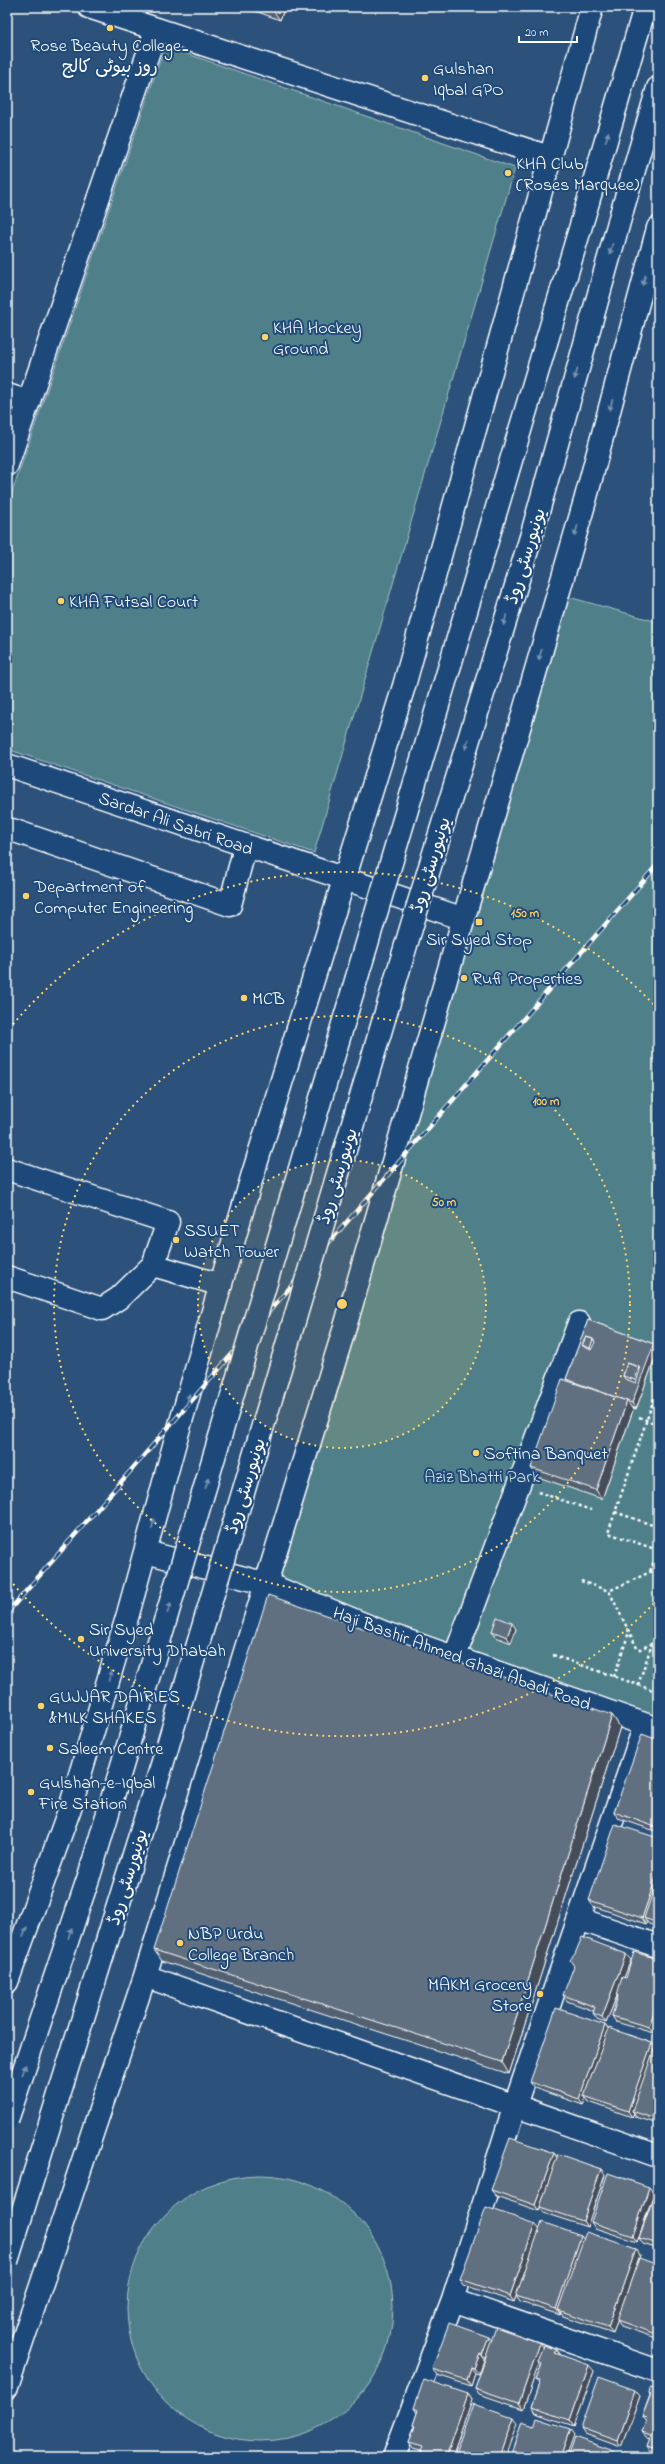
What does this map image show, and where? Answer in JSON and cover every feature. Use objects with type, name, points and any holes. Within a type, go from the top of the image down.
[{"type":"street","points":[[89,7],[549,157]]},
{"type":"street","points":[[7,1982],[70,1808],[146,1552],[175,1442],[221,1285],[404,686],[549,157],[592,7]]},
{"type":"street","name":"یونیورسٹی روڈ","points":[[7,2120],[90,1873],[645,7]]},
{"type":"street","points":[[7,465],[156,30]]},
{"type":"street","name":"یونیورسٹی روڈ","points":[[7,2261],[162,1765],[410,932],[531,537],[658,88]]},
{"type":"street","points":[[7,2387],[145,1976],[267,1584],[464,919],[585,501],[658,228]]},
{"type":"street","points":[[7,395],[29,402]]},
{"type":"street","name":"Sardar Ali Sabri Road","points":[[7,766],[344,881],[464,919]]},
{"type":"street","points":[[12,830],[230,905],[246,847]]},
{"type":"street","points":[[7,1169],[168,1222],[153,1265],[119,1298],[102,1309],[7,1277]]},
{"type":"street","points":[[153,1265],[221,1285]]},
{"type":"street","points":[[455,1656],[579,1323]]},
{"type":"street","name":"Haji Bashir Ahmed Ghazi Abadi Road","points":[[146,1552],[267,1584],[385,1632],[652,1727]]},
{"type":"street","points":[[394,2457],[453,2300],[515,2105],[579,1920],[652,1727]]},
{"type":"street","points":[[579,1920],[658,1946]]},
{"type":"street","points":[[145,1976],[658,2156]]},
{"type":"street","points":[[453,2300],[658,2371]]},
{"type":"path","points":[[650,1572],[658,1551],[608,1533],[658,1387]]},
{"type":"path","points":[[639,1417],[654,1423],[658,1431]]},
{"type":"path","points":[[654,1423],[658,1421]]},
{"type":"path","points":[[518,1485],[591,1510]]},
{"type":"path","points":[[615,1512],[658,1527]]},
{"type":"path","points":[[609,1591],[650,1572],[658,1570]]},
{"type":"path","points":[[581,1581],[609,1591],[638,1650],[658,1641]]},
{"type":"path","points":[[614,1677],[629,1632]]},
{"type":"path","points":[[638,1685],[652,1644]]},
{"type":"path","points":[[553,1655],[658,1692]]},
{"type":"green space","name":"KHA Hockey Ground","points":[[165,46],[515,168],[314,853],[7,749],[7,507]]},
{"type":"green space","name":"Aziz Bhatti Park","points":[[558,594],[658,622],[658,1726],[267,1587]]},
{"type":"green space","points":[[260,2175],[286,2178],[311,2185],[334,2197],[354,2214],[371,2234],[383,2257],[390,2282],[393,2308],[390,2334],[383,2359],[371,2382],[354,2402],[334,2419],[311,2431],[286,2438],[260,2441],[234,2438],[209,2431],[186,2419],[166,2402],[149,2382],[137,2359],[130,2334],[127,2308],[130,2282],[137,2257],[149,2234],[166,2214],[186,2197],[209,2185],[234,2178]]},
{"type":"building","points":[[588,1320],[654,1344],[632,1403],[566,1379]],"holes":[[[586,1337],[593,1339],[595,1342],[591,1350],[582,1345]],[[627,1363],[639,1367],[640,1370],[636,1383],[625,1379],[623,1376]]]},
{"type":"building","points":[[586,1337],[593,1339],[590,1348],[582,1345]]},
{"type":"building","points":[[627,1363],[639,1367],[635,1380],[623,1376]]},
{"type":"building","points":[[562,1379],[627,1401],[596,1490],[531,1468]]},
{"type":"building","points":[[268,1595],[612,1715],[502,2062],[154,1950]]},
{"type":"building","points":[[497,1617],[512,1623],[507,1637],[492,1631]]},
{"type":"building","points":[[642,1734],[658,1740],[658,1828],[614,1812]]},
{"type":"building","points":[[615,1824],[658,1838],[658,1871],[642,1918],[589,1900]]},
{"type":"building","points":[[658,1877],[658,1923],[644,1918]]},
{"type":"building","points":[[582,1937],[626,1954],[602,2017],[593,2013],[595,2007],[563,1995],[574,1966],[570,1960],[575,1954]]},
{"type":"building","points":[[634,1952],[658,1959],[658,1999],[649,2027],[612,2016],[622,1977],[626,1978]]},
{"type":"building","points":[[556,2008],[605,2025],[579,2099],[530,2082]]},
{"type":"building","points":[[609,2028],[652,2043],[628,2111],[584,2096]]},
{"type":"building","points":[[658,2041],[658,2120],[632,2111]]},
{"type":"building","points":[[510,2138],[554,2153],[535,2205],[491,2190]]},
{"type":"building","points":[[558,2154],[601,2169],[583,2221],[540,2207]]},
{"type":"building","points":[[608,2173],[649,2187],[633,2236],[591,2222]]},
{"type":"building","points":[[657,2187],[658,2188],[658,2244],[639,2238]]},
{"type":"building","points":[[486,2207],[535,2224],[510,2296],[460,2279]]},
{"type":"building","points":[[542,2222],[581,2236],[556,2309],[516,2296]]},
{"type":"building","points":[[586,2232],[636,2249],[608,2327],[558,2310]]},
{"type":"building","points":[[639,2258],[658,2265],[658,2335],[617,2320]]},
{"type":"building","points":[[449,2323],[489,2337],[482,2355],[480,2354],[474,2368],[471,2367],[467,2380],[432,2369]]},
{"type":"building","points":[[496,2327],[540,2343],[519,2403],[475,2388]]},
{"type":"building","points":[[544,2345],[557,2350],[555,2353],[589,2365],[570,2420],[531,2407],[540,2381],[536,2380],[542,2364],[538,2362]]},
{"type":"building","points":[[599,2377],[635,2390],[617,2441],[581,2428]]},
{"type":"building","points":[[424,2379],[468,2394],[446,2457],[428,2457],[420,2454],[423,2447],[409,2443],[415,2426],[413,2425],[418,2410],[414,2408]]},
{"type":"building","points":[[650,2388],[658,2390],[658,2448],[647,2445],[651,2434],[642,2431],[647,2418],[642,2417],[651,2394],[649,2393]]},
{"type":"building","points":[[473,2404],[513,2418],[499,2457],[454,2457]]},
{"type":"building","points":[[537,2418],[570,2429],[560,2457],[510,2457],[522,2422],[534,2426]]},
{"type":"building","points":[[575,2437],[612,2450],[610,2457],[568,2457]]},
{"type":"building","points":[[625,2452],[640,2457],[623,2457]]},
{"type":"railway","points":[[7,1613],[658,864]]},
{"type":"place","name":"Rose Beauty College۔ روز بیوٹی کالج","points":[[110,28]]},
{"type":"place","name":"Gulshan Iqbal GPO","points":[[425,78]]},
{"type":"place","name":"KHA Club (Roses Marquee)","points":[[508,173]]},
{"type":"place","name":"KHA Hockey Ground","points":[[265,337]]},
{"type":"place","name":"KHA Futsal Court","points":[[61,601]]},
{"type":"place","name":"Department of Computer Engineering","points":[[26,896]]},
{"type":"place","name":"Sir Syed Stop","points":[[479,922]]},
{"type":"place","name":"Rufi Properties","points":[[464,978]]},
{"type":"place","name":"MCB","points":[[244,998]]},
{"type":"place","name":"SSUET Watch Tower","points":[[176,1240]]},
{"type":"place","name":"Softina Banquet","points":[[476,1453]]},
{"type":"place","name":"Sir Syed University Dhabah","points":[[81,1639]]},
{"type":"place","name":"GUJJAR DAIRIES &MILK SHAKES","points":[[41,1706]]},
{"type":"place","name":"Saleem Centre","points":[[50,1748]]},
{"type":"place","name":"Gulshan-e-Iqbal Fire Station","points":[[31,1792]]},
{"type":"place","name":"NBP Urdu College Branch","points":[[180,1943]]},
{"type":"place","name":"MAKM Grocery Store","points":[[540,1994]]}]
